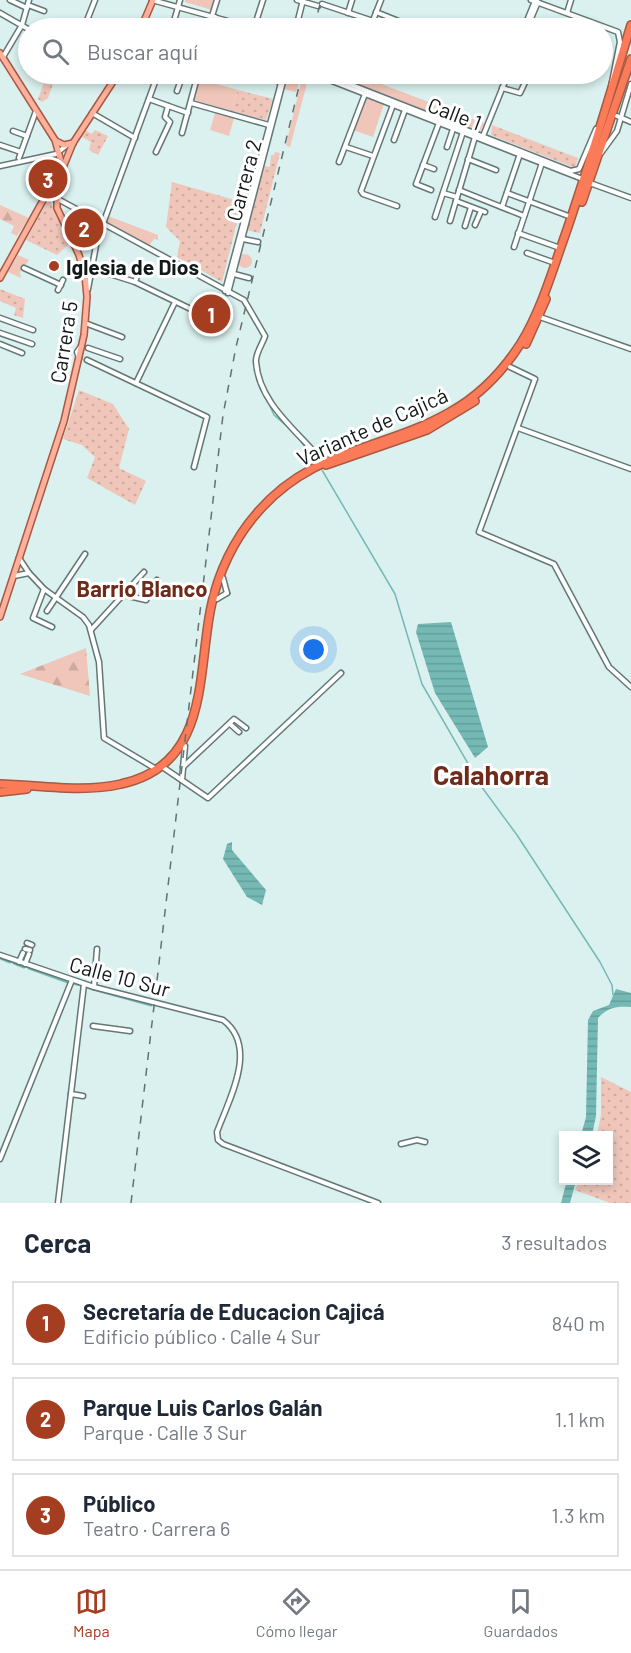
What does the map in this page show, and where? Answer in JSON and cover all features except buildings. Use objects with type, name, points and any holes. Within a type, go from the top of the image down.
[{"type":"highway","name":"Variante de Cajicá","points":[[613,83],[631,25]]},
{"type":"highway","points":[[624,44],[631,33]]},
{"type":"highway","name":"Variante de Cajicá","points":[[0,784],[105,787],[129,782],[160,769],[179,747],[194,719],[200,697],[211,609],[227,560],[258,512],[284,487],[322,464],[432,422],[477,394],[499,372],[520,345],[535,315],[571,218],[597,159],[631,59]]},
{"type":"highway","name":"Variante de Cajicá","points":[[322,464],[427,430],[445,421],[480,397],[510,367],[540,316],[587,181],[613,84]]},
{"type":"highway","name":"Variante de Cajicá","points":[[0,792],[22,789],[114,790],[146,780],[185,746],[197,721],[202,702],[217,599],[223,578],[244,537],[261,514],[285,490],[311,471]]},
{"type":"main road","points":[[145,18],[152,0]]},
{"type":"main road","points":[[1,56],[18,82]]},
{"type":"main road","points":[[19,84],[55,140],[60,153],[62,168],[55,196]]},
{"type":"main road","points":[[0,278],[62,168],[73,143],[111,84]]},
{"type":"main road","points":[[55,140],[67,145],[73,143]]},
{"type":"main road","points":[[47,193],[52,191],[55,196],[59,213],[83,265],[87,297]]},
{"type":"main road","points":[[83,265],[91,268]]},
{"type":"main road","name":"Carrera 5","points":[[0,617],[84,360],[87,297]]},
{"type":"street","points":[[10,0],[44,11]]},
{"type":"street","points":[[88,18],[95,0]]},
{"type":"street","points":[[152,0],[220,18]]},
{"type":"street","points":[[176,18],[182,0]]},
{"type":"street","points":[[213,16],[217,0]]},
{"type":"street","points":[[257,18],[263,0]]},
{"type":"street","points":[[297,0],[364,18]]},
{"type":"street","points":[[348,13],[352,0]]},
{"type":"street","points":[[374,18],[381,0]]},
{"type":"street","points":[[567,13],[571,0]]},
{"type":"street","points":[[299,18],[303,1]]},
{"type":"street","points":[[529,18],[535,1],[580,18]]},
{"type":"street","points":[[376,12],[391,18]]},
{"type":"street","points":[[0,13],[18,23]]},
{"type":"street","points":[[613,30],[618,32],[620,42],[613,69]]},
{"type":"street","points":[[1,56],[18,31]]},
{"type":"street","name":"Carrera 5","points":[[87,297],[91,268],[103,223],[154,84]]},
{"type":"street","points":[[177,91],[179,84]]},
{"type":"street","points":[[182,134],[196,84]]},
{"type":"street","points":[[226,292],[281,84]]},
{"type":"street","name":"Carrera 2","points":[[226,292],[234,274],[282,84]]},
{"type":"street","name":"Calle 1","points":[[342,84],[571,171],[579,169],[604,112]]},
{"type":"street","name":"Calle 1","points":[[344,84],[453,129],[480,137]]},
{"type":"street","points":[[450,221],[468,159],[503,84]]},
{"type":"street","points":[[480,137],[503,84]]},
{"type":"street","points":[[502,88],[520,93],[524,84]]},
{"type":"street","points":[[610,84],[611,90]]},
{"type":"street","points":[[597,159],[616,131],[631,84]]},
{"type":"street","points":[[339,162],[365,94]]},
{"type":"street","points":[[149,99],[188,113]]},
{"type":"street","points":[[191,103],[269,125]]},
{"type":"street","points":[[393,103],[362,193],[397,206]]},
{"type":"street","points":[[614,105],[619,117],[631,122]]},
{"type":"street","points":[[156,152],[170,122],[165,117],[168,106]]},
{"type":"street","points":[[19,158],[36,110]]},
{"type":"street","points":[[394,140],[405,110]]},
{"type":"street","points":[[92,113],[135,138]]},
{"type":"street","points":[[608,122],[619,117]]},
{"type":"street","points":[[431,190],[416,184],[440,122]]},
{"type":"street","points":[[447,147],[453,129]]},
{"type":"street","points":[[13,131],[27,136]]},
{"type":"street","points":[[435,217],[463,132]]},
{"type":"street","points":[[0,145],[21,152]]},
{"type":"street","points":[[0,166],[60,153],[67,145]]},
{"type":"street","points":[[346,147],[373,156]]},
{"type":"street","points":[[502,207],[520,153]]},
{"type":"street","name":"Calle 1","points":[[520,153],[631,198]]},
{"type":"street","name":"Calle 1","points":[[468,159],[496,170]]},
{"type":"street","points":[[514,247],[542,163]]},
{"type":"street","points":[[423,165],[434,169]]},
{"type":"street","points":[[459,190],[524,216]]},
{"type":"street","points":[[443,193],[483,212],[476,225]]},
{"type":"street","points":[[507,193],[571,218]]},
{"type":"street","points":[[55,196],[246,302],[265,333],[256,361],[261,384],[274,410],[302,435],[322,464]]},
{"type":"street","points":[[465,226],[471,207]]},
{"type":"street","points":[[518,233],[561,248]]},
{"type":"street","points":[[243,239],[258,242]]},
{"type":"street","points":[[527,253],[555,263]]},
{"type":"street","points":[[135,282],[140,267]]},
{"type":"street","points":[[24,268],[61,285]]},
{"type":"street","points":[[91,268],[135,282],[199,313]]},
{"type":"street","points":[[234,274],[249,278]]},
{"type":"street","points":[[58,290],[63,280]]},
{"type":"street","points":[[136,383],[175,302]]},
{"type":"street","points":[[540,316],[631,349]]},
{"type":"street","points":[[0,318],[33,330]]},
{"type":"street","points":[[85,324],[122,337]]},
{"type":"street","points":[[0,333],[32,344]]},
{"type":"street","points":[[0,344],[22,353]]},
{"type":"street","points":[[86,346],[120,360]]},
{"type":"street","points":[[84,360],[207,417],[198,441],[194,467]]},
{"type":"street","points":[[510,367],[533,376],[536,384],[479,532],[554,564],[603,657],[631,687]]},
{"type":"street","points":[[518,428],[631,469]]},
{"type":"street","points":[[47,611],[85,554]]},
{"type":"street","points":[[19,558],[44,589],[83,617],[90,631],[99,662],[103,735],[110,743],[182,780],[208,798],[341,674]]},
{"type":"street","points":[[90,631],[144,572]]},
{"type":"street","points":[[14,576],[29,573]]},
{"type":"street","points":[[217,599],[228,594],[223,578]]},
{"type":"street","points":[[124,595],[146,600],[157,580]]},
{"type":"street","points":[[44,589],[33,618],[52,627]]},
{"type":"street","points":[[183,767],[234,719],[246,728]]},
{"type":"street","points":[[230,724],[239,732]]},
{"type":"street","points":[[182,780],[185,746]]},
{"type":"street","points":[[94,987],[97,949]]},
{"type":"street","points":[[19,962],[27,951],[25,964]]},
{"type":"street","name":"Calle 10 Sur","points":[[0,955],[94,987],[215,1017],[231,1026],[240,1050],[240,1065],[218,1132],[218,1140],[223,1144],[378,1203]]},
{"type":"street","points":[[0,1159],[72,980]]},
{"type":"street","points":[[58,1203],[84,984]]},
{"type":"street","points":[[93,1026],[130,1031]]},
{"type":"street","points":[[71,1094],[83,1096]]},
{"type":"street","points":[[401,1144],[417,1140],[426,1142]]},
{"type":"green space","points":[[185,0],[216,0],[212,10],[185,2]]},
{"type":"green space","points":[[43,84],[53,84],[48,98],[42,102],[38,99]]},
{"type":"green space","points":[[198,84],[217,84],[238,90],[231,111],[194,100]]},
{"type":"green space","points":[[285,84],[299,84],[296,92],[284,89]]},
{"type":"green space","points":[[301,84],[307,84],[290,147],[286,145]]},
{"type":"green space","points":[[359,84],[381,84],[484,123],[480,132]]},
{"type":"green space","points":[[238,90],[273,99],[266,120],[231,111]]},
{"type":"green space","points":[[365,97],[384,104],[373,137],[353,130]]},
{"type":"green space","points":[[215,113],[234,118],[229,136],[210,130]]},
{"type":"green space","points":[[492,125],[578,158],[575,168],[491,135]]},
{"type":"green space","points":[[85,130],[92,134],[95,130],[108,136],[98,155],[89,150],[91,142],[82,137]]},
{"type":"green space","points":[[275,152],[280,153],[260,233],[246,230],[264,166],[270,167],[271,155]]},
{"type":"green space","points":[[172,182],[242,202],[222,282],[177,257],[180,241],[166,227]]},
{"type":"green space","points":[[49,198],[69,244],[57,255],[26,240]]},
{"type":"green space","points":[[0,205],[29,218],[17,236],[11,233],[14,226],[0,219]]},
{"type":"green space","points":[[82,216],[98,224],[94,240],[79,247],[68,220]]},
{"type":"green space","points":[[108,216],[158,235],[158,240],[154,239],[149,246],[105,222]]},
{"type":"green space","points":[[242,254],[248,254],[252,261],[248,268],[242,268],[238,264],[238,258]]},
{"type":"green space","points":[[18,255],[29,260],[20,272],[21,278],[8,272]]},
{"type":"green space","points":[[0,289],[25,299],[23,318],[14,315],[16,308],[0,301]]},
{"type":"green space","points":[[201,313],[209,323],[217,325],[215,328],[210,326],[208,337],[195,326]]},
{"type":"green space","points":[[79,390],[113,404],[129,429],[119,468],[146,481],[135,505],[87,478],[95,457],[82,445],[63,439]]},
{"type":"green space","points":[[86,648],[90,696],[20,674]]},
{"type":"green space","points":[[601,1077],[631,1092],[631,1203],[610,1203],[575,1190],[577,1185],[613,1185],[613,1131],[598,1131],[601,1115]]},
{"type":"water","points":[[451,622],[488,747],[475,758],[435,693],[416,632],[418,624]]},
{"type":"water","points":[[232,842],[232,850],[266,890],[262,905],[247,897],[223,859],[227,844]]},
{"type":"water","points":[[616,989],[631,993],[631,1007],[613,1008],[605,1011],[598,1018],[596,1116],[593,1131],[582,1131],[586,1117],[588,1020],[593,1011],[609,1005]]},
{"type":"water","points":[[566,1185],[575,1185],[570,1203],[561,1203]]},
{"type":"waterway","points":[[265,395],[274,415],[290,429]]},
{"type":"waterway","points":[[296,435],[315,460]]},
{"type":"waterway","points":[[322,470],[395,594],[422,684],[481,786],[517,835],[600,962],[612,985],[613,995]]},
{"type":"waterway","points":[[0,958],[10,962]]},
{"type":"waterway","points":[[14,963],[24,967]]},
{"type":"waterway","points":[[29,968],[68,982]]},
{"type":"waterway","points":[[73,983],[81,985]]},
{"type":"waterway","points":[[86,987],[151,1005]]},
{"type":"railway","points":[[316,18],[321,0]]},
{"type":"railway","points":[[131,1203],[223,415],[236,347],[300,84]]},
{"type":"place","name":"Público","points":[[48,179]]},
{"type":"place","name":"Parque Luis Carlos Galán","points":[[84,228]]},
{"type":"place","name":"Iglesia de Dios","points":[[54,266]]},
{"type":"place","name":"Secretaría de Educacion Cajicá","points":[[211,314]]},
{"type":"district","name":"Barrio Blanco","points":[[142,588]]},
{"type":"district","name":"Calahorra","points":[[491,774]]}]
